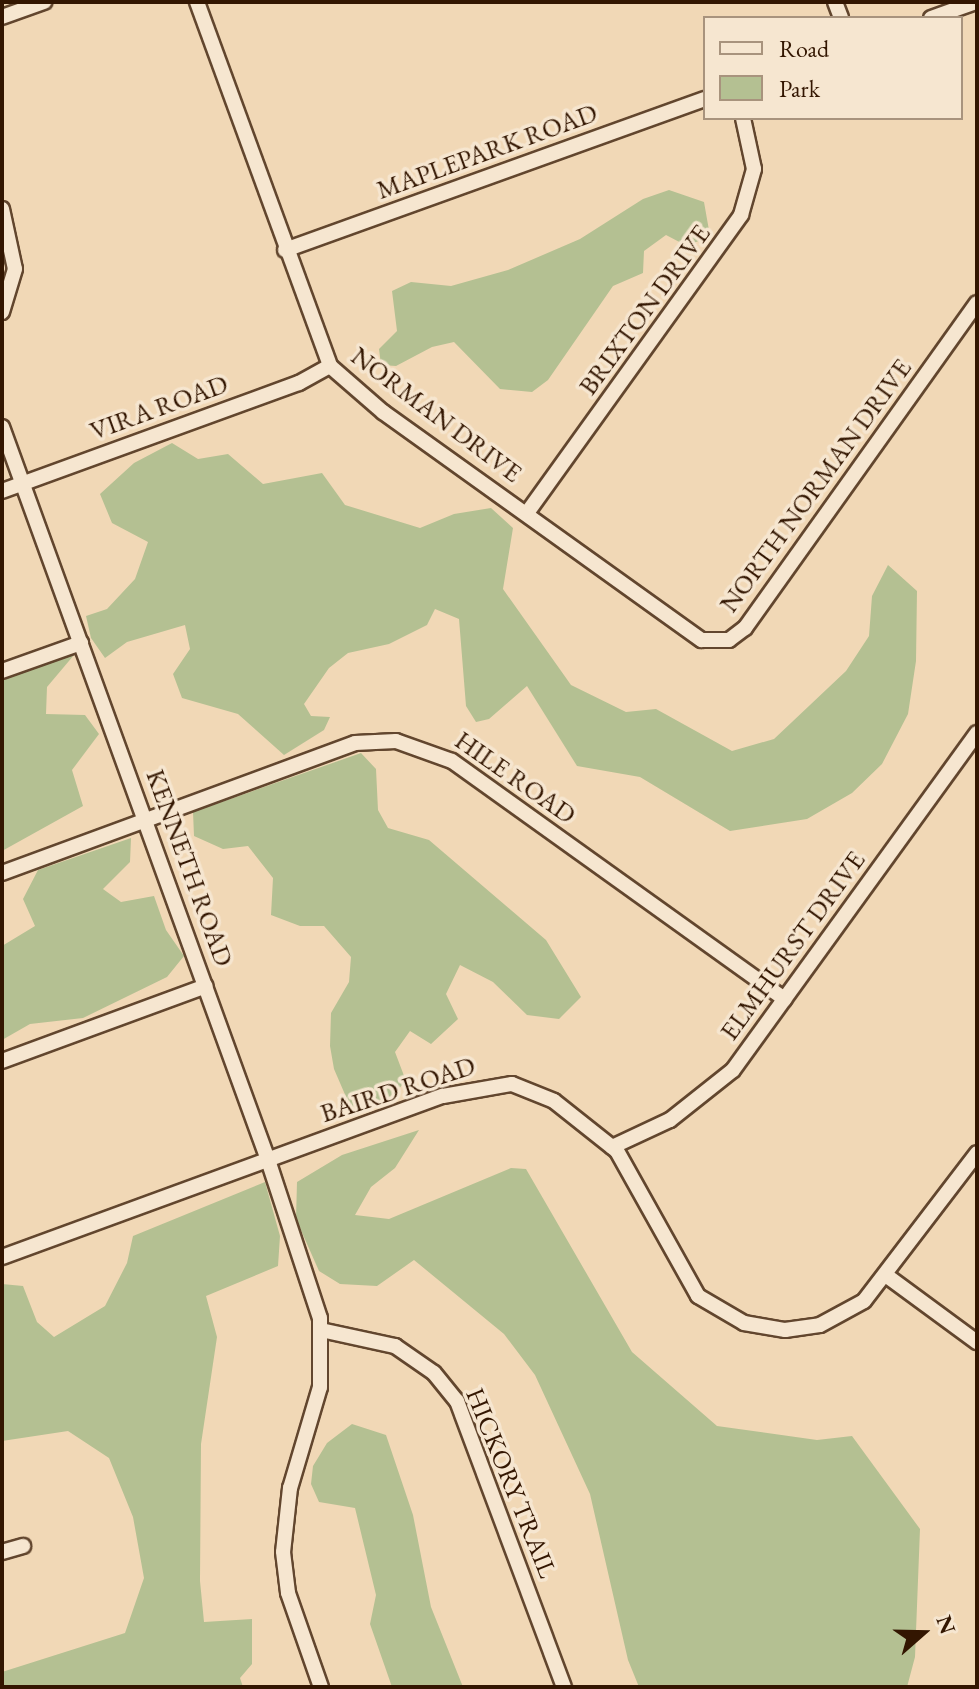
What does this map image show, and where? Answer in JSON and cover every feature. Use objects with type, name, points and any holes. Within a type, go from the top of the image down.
[{"type":"street","points":[[2,17],[44,2]]},
{"type":"street","name":"NORMAN DRIVE","points":[[197,2],[285,250],[330,366],[383,412],[632,589]]},
{"type":"street","points":[[937,16],[976,2]]},
{"type":"street","name":"MAPLEPARK ROAD","points":[[285,250],[703,100]]},
{"type":"street","name":"BRIXTON DRIVE","points":[[527,513],[741,215],[754,169],[743,120]]},
{"type":"street","points":[[2,209],[15,269],[2,312]]},
{"type":"street","name":"NORTH NORMAN DRIVE","points":[[632,589],[702,640],[716,643],[738,635],[977,303]]},
{"type":"street","name":"VIRA ROAD","points":[[2,491],[299,383],[330,366]]},
{"type":"street","name":"KENNETH ROAD","points":[[2,427],[268,1160],[321,1330],[320,1387],[287,1500],[283,1552],[288,1593],[321,1687]]},
{"type":"street","points":[[2,671],[81,643]]},
{"type":"street","name":"ELMHURST DRIVE","points":[[612,1147],[670,1120],[718,1085],[785,999],[977,733]]},
{"type":"street","name":"HILE ROAD","points":[[2,873],[355,743],[414,745],[452,761],[785,999]]},
{"type":"street","points":[[2,1061],[206,986]]},
{"type":"street","name":"BAIRD ROAD","points":[[2,1257],[443,1096],[493,1084],[512,1084],[554,1101],[612,1147],[650,1205],[682,1277],[722,1313],[773,1330],[820,1325],[864,1301],[887,1276],[977,1153]]},
{"type":"street","points":[[887,1276],[977,1342]]},
{"type":"street","name":"HICKORY TRAIL","points":[[321,1330],[395,1346],[434,1373],[457,1401],[564,1687]]},
{"type":"street","points":[[2,1552],[23,1546]]},
{"type":"green space","points":[[669,190],[704,202],[710,236],[687,246],[666,235],[644,251],[643,273],[613,286],[548,380],[532,392],[500,389],[454,342],[432,347],[396,366],[381,365],[379,349],[397,331],[392,291],[411,282],[451,286],[508,270],[580,239],[643,199]]},
{"type":"green space","points":[[172,443],[198,459],[228,454],[263,484],[322,473],[345,505],[420,528],[454,514],[491,508],[513,528],[503,589],[571,685],[626,712],[656,709],[732,751],[774,739],[846,671],[869,636],[872,596],[888,565],[917,591],[916,661],[908,714],[882,764],[852,793],[807,819],[730,831],[640,777],[577,766],[527,686],[489,719],[476,722],[466,706],[459,619],[435,609],[427,625],[389,644],[348,653],[329,668],[304,704],[311,716],[330,717],[324,730],[284,755],[238,714],[182,698],[173,674],[190,649],[185,625],[127,642],[105,658],[91,638],[86,616],[107,609],[135,579],[148,542],[112,523],[100,494],[134,463]]},
{"type":"green space","points":[[74,655],[47,687],[46,714],[85,715],[99,734],[72,770],[83,806],[2,851],[2,680]]},
{"type":"green space","points":[[361,753],[376,769],[378,810],[388,828],[429,840],[546,940],[581,997],[559,1019],[527,1015],[493,982],[460,965],[446,994],[458,1019],[431,1044],[410,1031],[395,1052],[406,1081],[389,1099],[353,1113],[334,1069],[330,1046],[331,1013],[349,982],[351,957],[324,926],[300,926],[271,915],[273,878],[248,846],[223,849],[194,836],[193,812]]},
{"type":"green space","points":[[131,838],[130,862],[103,889],[121,902],[154,896],[166,930],[184,956],[167,977],[83,1018],[30,1024],[2,1040],[2,946],[35,926],[23,899],[38,870]]},
{"type":"green space","points":[[419,1130],[395,1168],[371,1187],[355,1215],[389,1219],[511,1168],[526,1169],[632,1352],[717,1426],[817,1440],[852,1436],[920,1529],[915,1657],[907,1687],[639,1687],[628,1660],[590,1494],[535,1375],[504,1334],[414,1260],[377,1286],[340,1284],[319,1271],[296,1219],[297,1182],[342,1155]]},
{"type":"green space","points":[[265,1182],[280,1236],[278,1266],[206,1296],[217,1337],[201,1444],[200,1581],[204,1622],[252,1619],[252,1664],[240,1678],[243,1687],[2,1687],[2,1672],[125,1633],[144,1578],[133,1517],[109,1458],[68,1431],[2,1441],[2,1284],[23,1286],[37,1322],[54,1337],[105,1306],[127,1263],[133,1236]]},
{"type":"green space","points":[[352,1424],[386,1435],[413,1515],[431,1607],[463,1687],[392,1687],[370,1624],[376,1595],[355,1508],[319,1502],[311,1484],[313,1466],[327,1443]]}]
